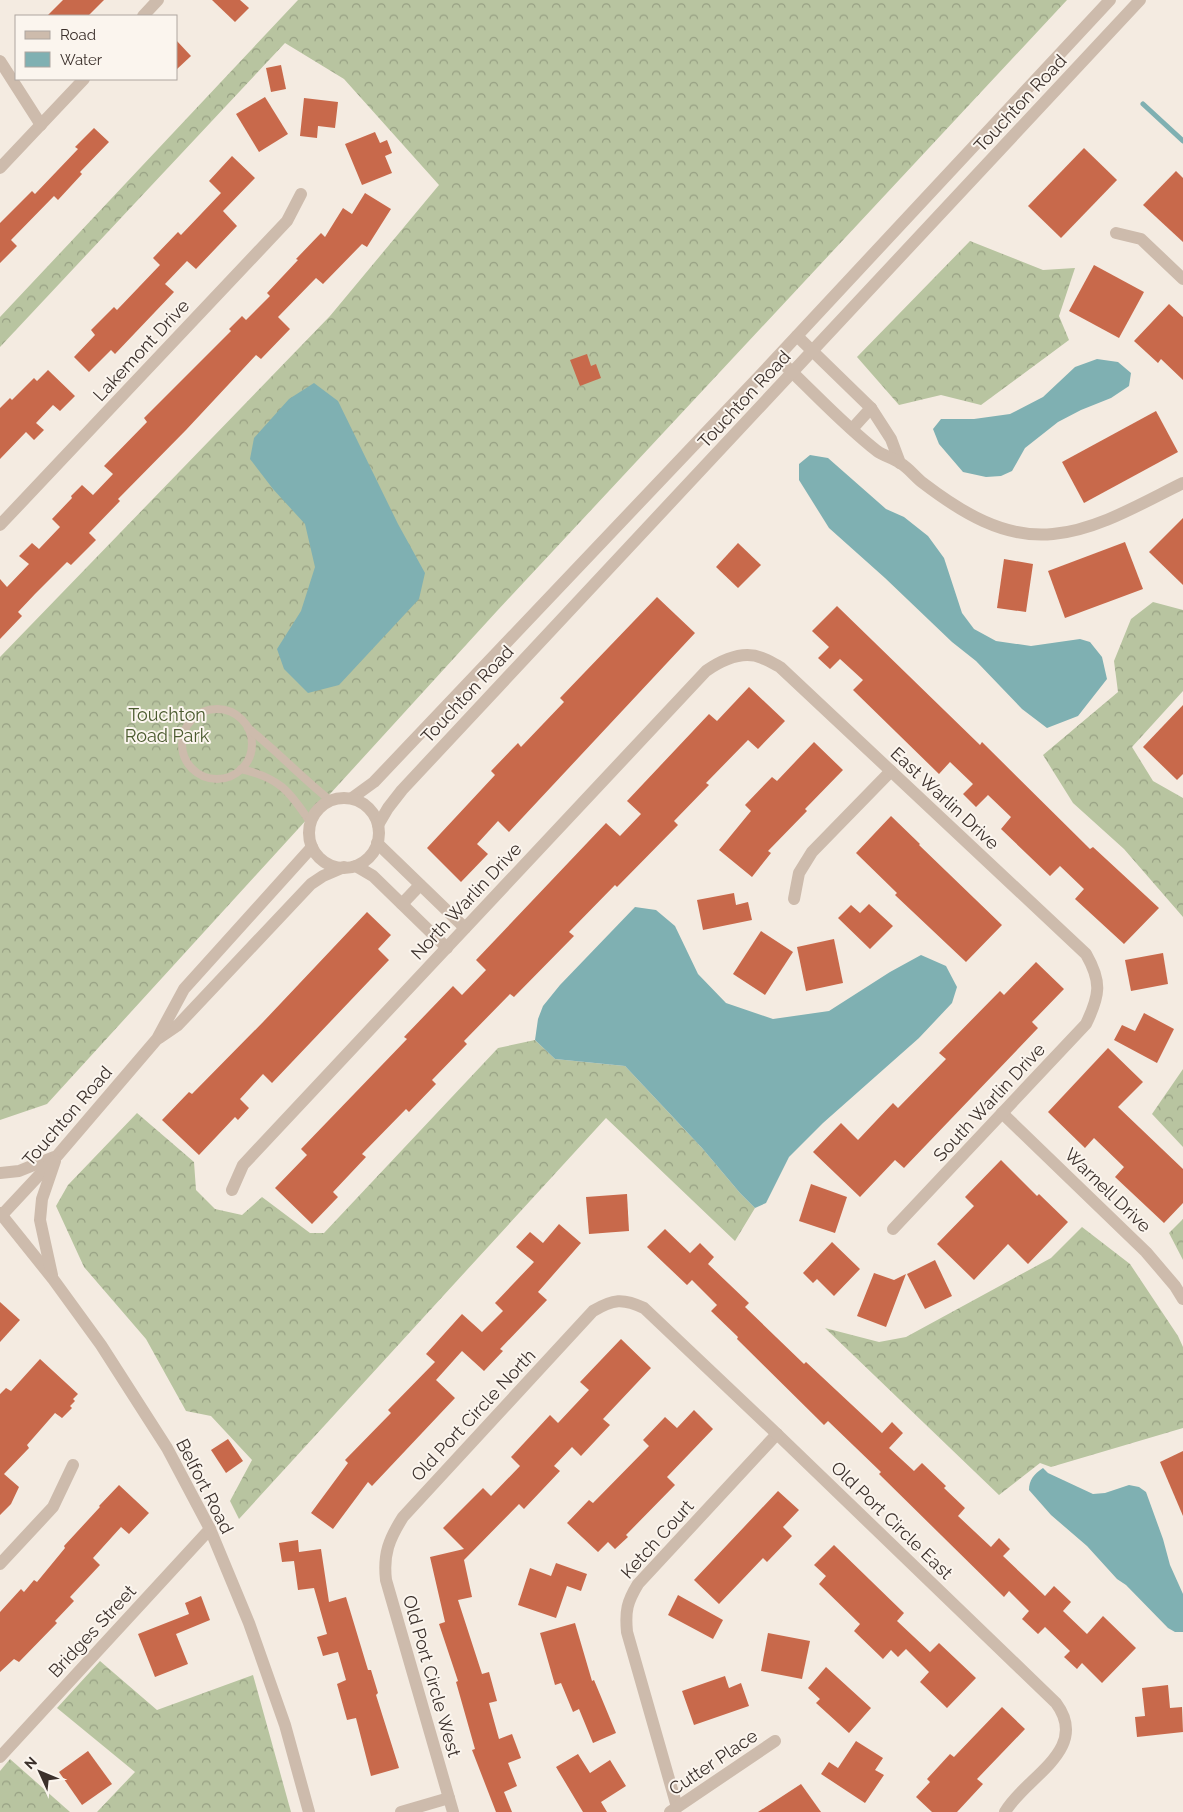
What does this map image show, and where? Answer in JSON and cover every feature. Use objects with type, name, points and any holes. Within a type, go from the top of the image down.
[{"type":"street","points":[[143,15],[158,0]]},
{"type":"street","name":"Touchton Road","points":[[352,798],[381,774],[777,358],[1110,0]]},
{"type":"street","name":"Touchton Road","points":[[156,1039],[178,1025],[311,884],[322,876],[350,866],[369,856],[377,843],[378,825],[388,808],[409,782],[1140,0]]},
{"type":"street","points":[[0,61],[41,125]]},
{"type":"street","points":[[0,168],[83,80]]},
{"type":"street","name":"Lakemont Drive","points":[[0,525],[287,221],[300,194]]},
{"type":"street","points":[[1116,233],[1140,239],[1183,279]]},
{"type":"street","points":[[797,336],[871,408],[891,439],[900,463]]},
{"type":"street","points":[[777,358],[878,452],[900,463],[922,482],[974,517],[1003,530],[1031,535],[1054,534],[1083,527],[1116,516],[1183,483]]},
{"type":"street","points":[[852,429],[871,408]]},
{"type":"street","name":"East Warlin Drive","points":[[743,656],[761,657],[780,667],[1086,954],[1095,970],[1098,991]]},
{"type":"street","name":"North Warlin Drive","points":[[232,1190],[243,1165],[706,671],[721,661],[743,656]]},
{"type":"street","points":[[794,899],[799,873],[812,852],[891,771]]},
{"type":"street","points":[[378,825],[373,813],[364,804],[352,798],[331,800],[316,810],[310,822],[309,835],[312,848],[317,856],[325,862],[334,866],[350,866],[373,876],[446,948]]},
{"type":"street","points":[[377,843],[465,928]]},
{"type":"street","name":"Touchton Road","points":[[1,1215],[57,1156],[156,1039],[184,989],[312,848]]},
{"type":"street","points":[[402,904],[420,884]]},
{"type":"street","name":"South Warlin Drive","points":[[893,1230],[1086,1024],[1094,1008],[1098,991]]},
{"type":"street","name":"Warnell Drive","points":[[1002,1113],[1146,1252],[1175,1286],[1183,1299]]},
{"type":"street","points":[[0,1173],[18,1171],[57,1156]]},
{"type":"street","points":[[53,1279],[40,1220],[42,1199],[57,1156]]},
{"type":"street","name":"Belfort Road","points":[[1,1215],[53,1279],[101,1345],[167,1448],[210,1529],[249,1623],[285,1725],[309,1812]]},
{"type":"street","name":"Old Port Circle East","points":[[593,1311],[606,1303],[617,1300],[630,1301],[644,1308],[1056,1703],[1063,1713],[1066,1726],[1065,1740],[1058,1754],[1005,1812]]},
{"type":"street","name":"Old Port Circle North","points":[[387,1548],[402,1518],[593,1311]]},
{"type":"street","name":"Ketch Court","points":[[674,1810],[628,1632],[626,1614],[630,1598],[638,1584],[777,1434]]},
{"type":"street","points":[[0,1564],[53,1507],[74,1465]]},
{"type":"street","name":"Bridges Street","points":[[0,1757],[210,1529]]},
{"type":"street","name":"Old Port Circle West","points":[[387,1548],[384,1564],[386,1580],[453,1812]]},
{"type":"street","name":"Cutter Place","points":[[674,1810],[775,1741]]},
{"type":"street","points":[[401,1812],[449,1798]]},
{"type":"lane","points":[[247,727],[251,738],[248,760],[241,769],[232,775],[222,779],[211,779],[200,775],[191,768],[185,759],[182,748],[183,736],[188,725],[196,716],[207,711],[230,712],[240,718],[247,727],[310,785],[331,800]]},
{"type":"lane","points":[[241,769],[270,777],[279,783],[296,800],[310,822]]},
{"type":"green space","name":"Touchton Road Park","points":[[298,0],[1067,0],[497,611],[47,1104],[0,1120],[0,657],[330,316],[439,185],[344,79],[285,43],[0,347],[0,317]]},
{"type":"green space","points":[[970,241],[1043,270],[1075,268],[1059,316],[1069,340],[981,405],[941,395],[899,405],[857,357]]},
{"type":"green space","points":[[1153,602],[1183,610],[1183,691],[1132,747],[1153,781],[1183,798],[1183,917],[1124,849],[1073,803],[1043,755],[1118,692],[1114,661],[1131,619]]},
{"type":"green space","points":[[535,1040],[555,1059],[625,1066],[755,1208],[735,1241],[606,1118],[239,1519],[230,1501],[252,1460],[211,1416],[186,1411],[146,1339],[84,1267],[56,1206],[68,1185],[137,1113],[194,1162],[196,1190],[215,1209],[242,1215],[262,1197],[310,1233],[324,1233],[498,1048]]},
{"type":"green space","points":[[1183,1069],[1183,1147],[1152,1114]]},
{"type":"green space","points":[[1183,1219],[1183,1260],[1169,1233]]},
{"type":"green space","points":[[1082,1227],[1130,1264],[1178,1336],[1183,1347],[1183,1428],[1051,1467],[1040,1463],[999,1495],[825,1328],[879,1342],[906,1337],[1051,1258]]},
{"type":"green space","points":[[100,1661],[157,1710],[253,1675],[291,1812],[97,1812],[135,1772],[57,1708]]},
{"type":"green space","points":[[10,1759],[70,1812],[0,1812],[0,1771]]},
{"type":"water","points":[[1097,359],[1118,362],[1131,373],[1129,386],[1111,398],[1058,422],[1025,448],[1012,471],[1001,476],[986,477],[963,472],[939,444],[933,429],[941,419],[974,419],[1010,414],[1043,397],[1075,367]]},
{"type":"water","points":[[314,383],[338,401],[398,524],[425,573],[419,599],[339,685],[308,693],[284,669],[277,649],[301,611],[315,567],[305,524],[273,489],[250,459],[254,438],[289,399]]},
{"type":"water","points":[[810,455],[828,458],[886,509],[904,517],[928,536],[944,558],[962,613],[974,629],[996,641],[1031,646],[1080,639],[1090,642],[1102,657],[1107,679],[1078,716],[1047,728],[1022,709],[976,661],[952,642],[829,528],[799,480],[799,464]]},
{"type":"water","points":[[635,907],[656,910],[675,926],[698,974],[726,1003],[773,1019],[829,1011],[890,972],[921,955],[946,966],[957,987],[952,1003],[919,1038],[823,1123],[789,1157],[766,1203],[755,1208],[625,1066],[555,1059],[535,1040],[538,1019],[543,1006],[560,985]]},
{"type":"water","points":[[1043,1468],[1048,1473],[1093,1494],[1105,1493],[1129,1485],[1139,1487],[1146,1492],[1170,1565],[1183,1594],[1183,1632],[1175,1632],[1168,1628],[1126,1585],[1117,1579],[1087,1546],[1051,1515],[1029,1490],[1033,1478]]},
{"type":"building","points":[[63,0],[104,0],[89,15],[48,15]]},
{"type":"building","points":[[212,0],[240,0],[249,8],[235,22]]},
{"type":"building","points":[[178,42],[191,56],[178,68]]},
{"type":"building","points":[[281,65],[286,89],[271,92],[266,68]]},
{"type":"building","points":[[265,97],[288,134],[259,152],[236,114]]},
{"type":"building","points":[[304,98],[338,102],[335,128],[318,126],[317,138],[300,136]]},
{"type":"building","points":[[94,128],[109,142],[80,172],[82,174],[58,200],[54,196],[11,240],[17,246],[0,263],[0,223],[32,191],[35,194],[78,149],[75,147]]},
{"type":"building","points":[[375,132],[380,143],[387,140],[392,153],[385,156],[392,173],[362,185],[345,144]]},
{"type":"building","points":[[1084,148],[1117,180],[1061,238],[1028,206]]},
{"type":"building","points":[[232,156],[255,178],[223,211],[237,226],[196,269],[187,261],[165,284],[174,292],[115,354],[111,350],[89,372],[74,357],[95,335],[91,330],[114,307],[117,310],[160,265],[153,258],[178,232],[181,235],[221,193],[209,181]]},
{"type":"building","points":[[1176,171],[1183,178],[1183,242],[1143,205]]},
{"type":"building","points":[[365,193],[391,209],[367,247],[362,244],[323,284],[316,278],[278,317],[290,329],[261,359],[256,355],[118,499],[120,501],[89,533],[96,540],[71,565],[67,562],[35,594],[18,612],[22,616],[0,639],[0,579],[7,587],[29,564],[19,556],[32,543],[39,549],[60,527],[52,519],[72,498],[71,496],[82,485],[93,495],[113,474],[104,466],[147,422],[144,418],[231,331],[229,329],[242,316],[246,320],[270,296],[267,293],[298,260],[296,259],[321,233],[325,237],[343,208],[352,214]]},
{"type":"building","points":[[1094,265],[1144,292],[1119,338],[1069,311]]},
{"type":"building","points":[[1169,304],[1183,317],[1183,380],[1161,359],[1158,363],[1134,341]]},
{"type":"building","points":[[587,354],[591,366],[596,364],[601,378],[580,386],[570,360]]},
{"type":"building","points":[[48,370],[75,396],[60,411],[53,405],[36,423],[44,430],[34,440],[26,432],[0,459],[0,408],[10,398],[12,400],[34,378],[37,381]]},
{"type":"building","points":[[1156,411],[1178,452],[1084,503],[1062,462]]},
{"type":"building","points":[[1183,518],[1183,585],[1149,552]]},
{"type":"building","points":[[1125,542],[1143,589],[1065,618],[1048,571]]},
{"type":"building","points":[[738,543],[761,565],[738,588],[716,567]]},
{"type":"building","points":[[1004,559],[1033,564],[1026,612],[997,608]]},
{"type":"building","points":[[657,597],[695,633],[509,832],[498,821],[477,844],[488,854],[461,882],[427,848],[495,775],[491,771],[518,743],[521,747],[564,702],[560,698]]},
{"type":"building","points":[[837,606],[980,745],[982,742],[1090,849],[1093,847],[1159,908],[1124,944],[1075,899],[1084,889],[1060,866],[1050,876],[1001,829],[1011,817],[988,795],[976,807],[963,794],[973,784],[950,762],[939,774],[853,690],[863,680],[840,659],[830,669],[818,658],[829,647],[812,631]]},
{"type":"building","points":[[749,687],[785,721],[758,749],[748,740],[706,783],[709,785],[674,821],[678,825],[617,887],[615,885],[569,932],[574,936],[514,997],[510,994],[464,1041],[467,1044],[432,1080],[436,1084],[409,1112],[406,1109],[362,1154],[366,1157],[333,1192],[338,1197],[312,1224],[275,1188],[307,1155],[301,1149],[407,1039],[404,1037],[453,986],[462,995],[486,970],[476,960],[606,823],[620,836],[641,814],[627,801],[709,714],[717,721]]},
{"type":"building","points":[[1183,705],[1183,774],[1177,780],[1143,747]]},
{"type":"building","points":[[814,742],[843,770],[768,851],[771,853],[752,877],[719,850],[751,811],[745,805],[772,777],[777,781]]},
{"type":"building","points":[[891,816],[1002,925],[966,962],[895,895],[897,893],[856,853]]},
{"type":"building","points":[[734,893],[736,905],[748,902],[752,920],[703,930],[697,900]]},
{"type":"building","points":[[869,904],[893,926],[870,949],[838,918],[851,905],[860,913]]},
{"type":"building","points":[[367,912],[391,935],[378,949],[389,960],[272,1083],[263,1074],[240,1099],[249,1108],[238,1120],[235,1117],[199,1155],[162,1120],[189,1092],[192,1094],[264,1021]]},
{"type":"building","points":[[761,931],[793,952],[765,995],[733,974]]},
{"type":"building","points":[[834,939],[843,983],[806,991],[797,947]]},
{"type":"building","points":[[1163,953],[1168,984],[1131,991],[1125,960]]},
{"type":"building","points":[[1036,962],[1064,989],[1032,1022],[1038,1028],[904,1168],[895,1160],[860,1197],[813,1152],[841,1123],[858,1140],[893,1103],[898,1108],[946,1059],[939,1053],[1000,991],[1004,995]]},
{"type":"building","points":[[1144,1013],[1174,1029],[1157,1063],[1114,1040],[1122,1025],[1135,1031]]},
{"type":"building","points":[[1108,1048],[1143,1082],[1118,1107],[1183,1169],[1183,1203],[1164,1223],[1115,1177],[1124,1167],[1094,1138],[1085,1148],[1048,1112]]},
{"type":"building","points":[[1001,1160],[1037,1196],[1039,1194],[1068,1222],[1028,1264],[1008,1244],[974,1280],[937,1244],[974,1206],[965,1197]]},
{"type":"building","points":[[811,1184],[847,1197],[835,1233],[799,1221]]},
{"type":"building","points":[[627,1194],[629,1231],[589,1234],[586,1197]]},
{"type":"building","points":[[559,1224],[581,1243],[538,1292],[547,1300],[500,1349],[503,1351],[484,1371],[462,1351],[436,1380],[455,1398],[372,1486],[368,1482],[333,1529],[311,1513],[348,1463],[345,1460],[391,1413],[388,1410],[435,1362],[426,1354],[462,1314],[482,1332],[503,1311],[495,1303],[534,1262],[516,1247],[530,1232],[543,1243]]},
{"type":"building","points":[[665,1229],[690,1253],[700,1243],[714,1257],[708,1264],[749,1303],[745,1307],[804,1364],[806,1362],[882,1433],[892,1422],[903,1433],[889,1448],[914,1471],[922,1463],[965,1508],[958,1516],[991,1547],[999,1538],[1010,1549],[1003,1556],[1045,1596],[1054,1586],[1071,1602],[1063,1611],[1087,1634],[1103,1616],[1136,1648],[1102,1683],[1082,1663],[1077,1669],[1064,1657],[1070,1651],[1045,1627],[1038,1634],[1022,1619],[1029,1611],[1009,1591],[1004,1597],[879,1474],[881,1472],[828,1421],[824,1425],[737,1339],[738,1337],[711,1311],[717,1305],[692,1280],[687,1285],[647,1247]]},
{"type":"building","points":[[832,1242],[860,1269],[834,1296],[817,1279],[813,1283],[803,1273]]},
{"type":"building","points":[[935,1260],[952,1296],[925,1309],[907,1274]]},
{"type":"building","points":[[874,1273],[894,1280],[906,1274],[886,1327],[857,1316]]},
{"type":"building","points":[[0,1302],[20,1320],[0,1342]]},
{"type":"building","points":[[621,1339],[651,1368],[603,1419],[610,1425],[581,1456],[572,1447],[554,1466],[560,1471],[524,1509],[519,1504],[464,1560],[472,1597],[458,1600],[482,1674],[489,1672],[497,1701],[489,1703],[499,1739],[512,1734],[521,1758],[508,1763],[517,1786],[504,1792],[512,1812],[496,1812],[472,1750],[475,1749],[456,1682],[458,1681],[439,1624],[445,1622],[430,1557],[464,1549],[443,1528],[483,1488],[491,1496],[520,1466],[511,1457],[550,1415],[558,1423],[589,1390],[580,1382]]},
{"type":"building","points":[[40,1359],[78,1394],[70,1406],[72,1408],[62,1418],[55,1413],[27,1445],[29,1448],[4,1474],[19,1487],[11,1504],[0,1515],[0,1394],[6,1388],[11,1391]]},
{"type":"building","points":[[694,1410],[713,1429],[667,1477],[675,1485],[626,1535],[628,1537],[615,1549],[608,1542],[598,1552],[567,1523],[589,1500],[593,1503],[649,1446],[643,1440],[665,1417],[677,1428]]},
{"type":"building","points":[[228,1439],[243,1461],[226,1473],[211,1450]]},
{"type":"building","points":[[1183,1451],[1183,1516],[1160,1462]]},
{"type":"building","points":[[119,1485],[149,1513],[129,1534],[121,1527],[93,1558],[100,1565],[70,1597],[74,1601],[55,1621],[57,1623],[19,1662],[14,1659],[0,1672],[0,1612],[21,1589],[24,1592],[34,1580],[37,1582],[65,1548],[64,1546]]},
{"type":"building","points":[[778,1491],[799,1510],[783,1527],[792,1536],[767,1562],[763,1558],[719,1604],[694,1580]]},
{"type":"building","points":[[298,1540],[299,1552],[321,1549],[329,1602],[346,1597],[368,1670],[371,1670],[378,1693],[376,1695],[399,1768],[371,1776],[356,1718],[347,1720],[337,1684],[346,1680],[338,1652],[323,1656],[317,1637],[327,1634],[314,1588],[298,1590],[294,1561],[282,1562],[279,1543]]},
{"type":"building","points":[[834,1545],[904,1613],[897,1621],[930,1652],[939,1643],[976,1678],[947,1708],[920,1682],[929,1672],[906,1649],[898,1657],[891,1650],[883,1659],[854,1631],[860,1624],[819,1584],[826,1576],[814,1565]]},
{"type":"building","points":[[556,1563],[587,1574],[581,1591],[567,1586],[556,1618],[518,1605],[530,1568],[551,1576]]},
{"type":"building","points":[[678,1595],[723,1620],[713,1639],[668,1615]]},
{"type":"building","points":[[201,1596],[210,1620],[176,1634],[188,1664],[155,1677],[138,1634],[189,1614],[185,1603]]},
{"type":"building","points":[[575,1623],[592,1681],[594,1680],[616,1733],[593,1743],[579,1709],[573,1712],[561,1683],[555,1685],[540,1633]]},
{"type":"building","points":[[768,1633],[810,1641],[802,1679],[761,1671]]},
{"type":"building","points":[[826,1667],[871,1708],[849,1733],[816,1703],[820,1699],[808,1688]]},
{"type":"building","points":[[725,1676],[729,1688],[741,1683],[749,1706],[694,1725],[682,1691]]},
{"type":"building","points":[[1168,1685],[1170,1708],[1182,1707],[1183,1732],[1137,1737],[1135,1717],[1145,1716],[1142,1688]]},
{"type":"building","points":[[1002,1707],[1025,1729],[977,1779],[983,1784],[957,1812],[932,1812],[916,1797],[930,1782],[927,1779],[950,1754],[954,1757]]},
{"type":"building","points":[[856,1741],[883,1758],[875,1770],[884,1775],[865,1803],[821,1774],[829,1762],[838,1768]]},
{"type":"building","points":[[88,1751],[112,1784],[82,1805],[59,1772]]},
{"type":"building","points":[[578,1754],[590,1773],[610,1760],[626,1786],[601,1802],[607,1812],[583,1812],[556,1767]]},
{"type":"building","points":[[801,1784],[821,1812],[758,1812]]},
{"type":"waterway","points":[[1143,104],[1183,141]]}]
